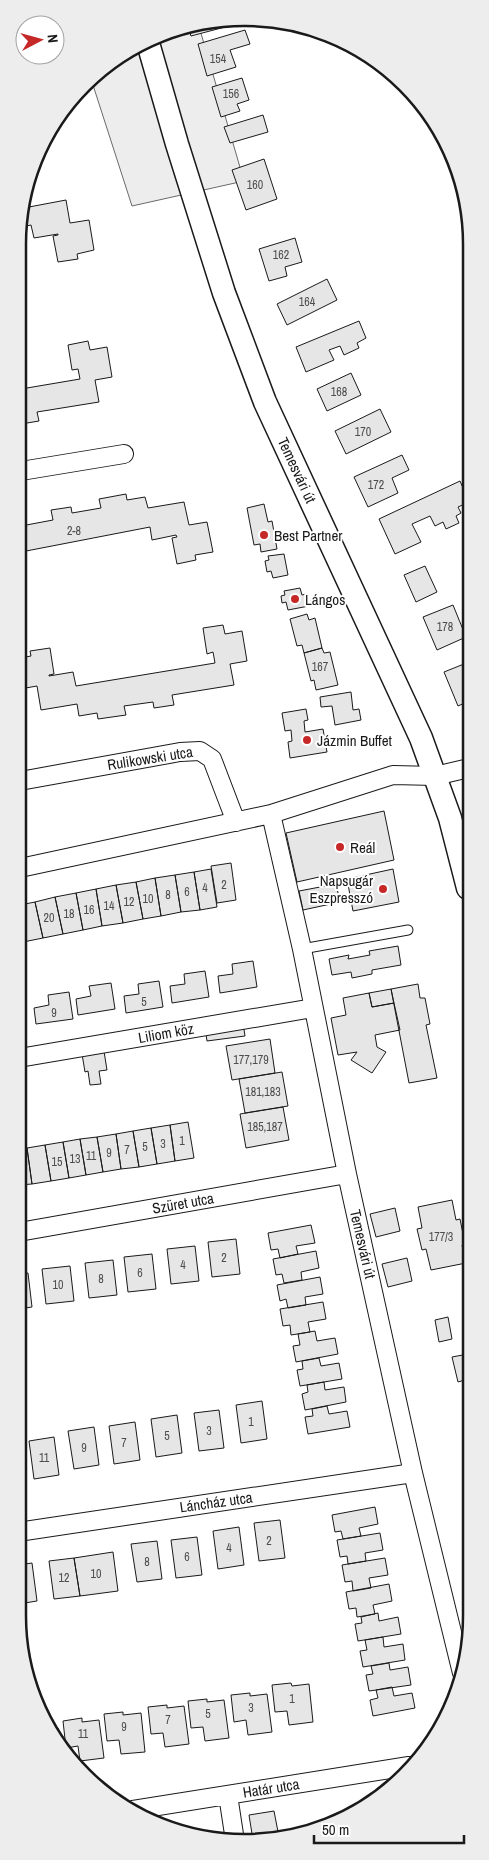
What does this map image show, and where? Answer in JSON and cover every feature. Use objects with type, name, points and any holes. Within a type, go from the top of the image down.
[{"type":"street","name":"Temesvári út","points":[[149,48],[224,293],[265,402],[421,738],[450,818],[463,869]]},
{"type":"street","points":[[26,470],[124,454]]},
{"type":"street","name":"Rulikowski utca","points":[[26,780],[180,752],[200,751],[212,759],[236,822]]},
{"type":"street","points":[[26,867],[271,814],[393,774],[435,776],[463,769]]},
{"type":"street","name":"Temesvári út","points":[[271,814],[302,949],[347,1174],[414,1472],[459,1659]]},
{"type":"street","name":"Liliom köz","points":[[26,1057],[313,1008]]},
{"type":"street","name":"Szüret utca","points":[[26,1231],[347,1174]]},
{"type":"street","name":"Láncház utca","points":[[26,1531],[414,1472]]},
{"type":"street","name":"Határ utca","points":[[142,1808],[402,1767]]},
{"type":"street","points":[[228,1794],[234,1833]]},
{"type":"lane","points":[[302,949],[408,930]]},
{"type":"shaded area","points":[[200,31],[244,181],[132,206],[94,87],[135,55],[174,38]]},
{"type":"building","points":[[223,27],[191,36],[190,33],[202,30]]},
{"type":"building","points":[[245,30],[250,44],[230,50],[236,67],[207,76],[198,44]]},
{"type":"building","points":[[242,78],[249,100],[237,104],[240,111],[221,117],[212,87]]},
{"type":"building","points":[[263,115],[268,132],[230,143],[224,127]]},
{"type":"building","points":[[264,159],[277,199],[246,210],[232,170]]},
{"type":"building","points":[[66,200],[70,223],[89,220],[94,250],[77,254],[78,259],[58,262],[53,236],[58,234],[34,238],[31,225],[27,226],[29,207]]},
{"type":"building","points":[[295,238],[302,262],[285,267],[287,276],[269,281],[259,249]]},
{"type":"building","points":[[327,279],[337,300],[287,325],[277,304]]},
{"type":"building","points":[[359,321],[366,338],[357,343],[359,348],[344,355],[340,346],[329,350],[334,360],[306,372],[296,347]]},
{"type":"building","points":[[88,341],[90,350],[107,347],[112,377],[95,380],[99,402],[37,412],[39,421],[26,423],[26,388],[80,379],[78,369],[72,370],[68,345]]},
{"type":"building","points":[[351,373],[361,395],[327,411],[317,389]]},
{"type":"building","points":[[380,409],[391,432],[346,454],[335,431]]},
{"type":"building","points":[[402,455],[409,470],[392,478],[398,493],[368,507],[354,477]]},
{"type":"building","points":[[460,481],[463,488],[463,505],[458,507],[461,513],[456,516],[459,523],[446,529],[443,522],[435,526],[430,516],[412,524],[421,542],[395,554],[379,519]]},
{"type":"building","points":[[126,494],[127,500],[145,497],[148,508],[184,502],[189,525],[207,522],[213,552],[195,555],[196,560],[177,564],[172,538],[177,537],[176,535],[152,540],[150,527],[26,551],[26,525],[53,520],[51,510],[71,507],[72,513],[101,508],[99,499]]},
{"type":"building","points":[[264,504],[268,522],[272,521],[277,549],[261,552],[260,544],[254,545],[247,508]]},
{"type":"building","points":[[284,554],[288,575],[273,578],[271,571],[267,572],[265,561],[269,560],[268,556]]},
{"type":"building","points":[[425,566],[437,592],[416,602],[404,575]]},
{"type":"building","points":[[300,588],[302,595],[306,594],[309,606],[288,610],[286,602],[282,603],[281,596],[285,595],[284,591]]},
{"type":"building","points":[[453,605],[463,630],[463,638],[437,650],[423,617]]},
{"type":"building","points":[[307,614],[309,620],[315,618],[322,648],[304,653],[302,645],[297,646],[290,619]]},
{"type":"building","points":[[223,625],[225,634],[242,631],[247,661],[230,664],[234,685],[172,695],[174,705],[154,708],[153,702],[124,706],[126,715],[98,719],[97,713],[79,716],[77,704],[41,710],[37,686],[26,688],[26,657],[31,656],[30,651],[50,648],[54,674],[49,676],[73,672],[76,686],[215,663],[213,652],[207,654],[203,628]]},
{"type":"building","points":[[322,648],[324,653],[330,652],[338,685],[316,690],[314,680],[311,681],[304,653]]},
{"type":"building","points":[[463,664],[463,704],[458,706],[444,672]]},
{"type":"building","points":[[351,692],[353,710],[359,709],[361,720],[335,725],[332,706],[321,707],[320,697]]},
{"type":"building","points":[[306,709],[308,720],[304,721],[305,732],[323,729],[327,752],[290,758],[288,742],[292,741],[291,730],[285,731],[282,713]]},
{"type":"building","name":"Reál","points":[[384,811],[394,860],[297,882],[286,833]]},
{"type":"building","points":[[231,863],[236,900],[217,903],[211,866]]},
{"type":"building","points":[[211,869],[217,907],[200,910],[194,872]]},
{"type":"building","points":[[393,869],[399,902],[353,911],[347,879]]},
{"type":"building","points":[[194,872],[200,910],[181,912],[175,875]]},
{"type":"building","points":[[175,875],[181,912],[161,916],[155,878]]},
{"type":"building","points":[[155,878],[161,916],[143,919],[136,882]]},
{"type":"building","points":[[136,882],[143,919],[123,923],[116,885]]},
{"type":"building","points":[[336,884],[340,902],[303,910],[299,891]]},
{"type":"building","points":[[116,885],[123,923],[102,926],[96,889]]},
{"type":"building","points":[[96,889],[102,926],[83,930],[76,893]]},
{"type":"building","points":[[76,893],[83,930],[63,934],[55,897]]},
{"type":"building","points":[[55,897],[63,934],[43,938],[35,902]]},
{"type":"building","points":[[35,902],[43,938],[26,941],[26,904]]},
{"type":"building","points":[[398,946],[401,965],[372,970],[372,974],[352,978],[351,972],[332,975],[329,959],[349,955],[348,959],[370,955],[369,951]]},
{"type":"building","points":[[253,961],[257,987],[220,993],[218,976],[233,974],[232,964]]},
{"type":"building","points":[[205,971],[209,997],[172,1003],[170,986],[185,984],[184,974]]},
{"type":"building","points":[[159,981],[163,1007],[126,1013],[124,996],[139,994],[138,984]]},
{"type":"building","points":[[111,983],[115,1009],[78,1015],[76,999],[91,996],[89,986]]},
{"type":"building","points":[[418,984],[420,998],[425,998],[430,1024],[426,1025],[437,1078],[409,1083],[391,989]]},
{"type":"building","points":[[391,989],[394,1003],[372,1007],[369,993]]},
{"type":"building","points":[[69,992],[73,1019],[36,1024],[34,1008],[49,1005],[48,995]]},
{"type":"building","points":[[369,993],[372,1007],[394,1003],[400,1030],[375,1035],[377,1047],[386,1052],[372,1073],[351,1060],[357,1052],[338,1055],[331,1018],[346,1015],[343,998]]},
{"type":"building","points":[[243,1023],[245,1036],[207,1041],[205,1028]]},
{"type":"building","points":[[270,1039],[275,1073],[232,1080],[226,1046]]},
{"type":"building","points":[[103,1045],[107,1070],[99,1071],[101,1084],[90,1085],[88,1071],[85,1072],[81,1048]]},
{"type":"building","points":[[282,1072],[288,1106],[245,1113],[239,1079]]},
{"type":"building","points":[[283,1107],[289,1140],[246,1148],[240,1114]]},
{"type":"building","points":[[188,1122],[194,1158],[175,1161],[170,1125]]},
{"type":"building","points":[[170,1125],[175,1161],[157,1164],[151,1128]]},
{"type":"building","points":[[151,1128],[157,1164],[139,1167],[133,1131]]},
{"type":"building","points":[[133,1131],[139,1167],[121,1169],[116,1134]]},
{"type":"building","points":[[116,1134],[121,1169],[103,1172],[97,1137]]},
{"type":"building","points":[[97,1137],[103,1172],[86,1175],[80,1139]]},
{"type":"building","points":[[80,1139],[86,1175],[69,1178],[63,1142]]},
{"type":"building","points":[[63,1142],[69,1178],[51,1181],[45,1145]]},
{"type":"building","points":[[45,1145],[51,1181],[32,1184],[27,1148]]},
{"type":"building","points":[[27,1148],[32,1184],[26,1184]]},
{"type":"building","points":[[452,1200],[456,1220],[460,1219],[463,1234],[463,1264],[431,1270],[426,1249],[422,1250],[417,1229],[422,1228],[418,1207]]},
{"type":"building","points":[[395,1208],[400,1231],[376,1237],[370,1214]]},
{"type":"building","points":[[311,1225],[315,1243],[296,1246],[298,1254],[280,1258],[278,1249],[271,1250],[268,1233]]},
{"type":"building","points":[[236,1239],[240,1274],[212,1277],[208,1242]]},
{"type":"building","points":[[195,1246],[199,1281],[171,1284],[167,1249]]},
{"type":"building","points":[[316,1251],[319,1268],[301,1272],[302,1280],[284,1283],[282,1274],[276,1275],[273,1259]]},
{"type":"building","points":[[152,1254],[156,1289],[128,1292],[124,1257]]},
{"type":"building","points":[[407,1258],[412,1281],[388,1287],[382,1264]]},
{"type":"building","points":[[113,1260],[117,1295],[89,1298],[85,1263]]},
{"type":"building","points":[[70,1266],[74,1301],[46,1304],[42,1269]]},
{"type":"building","points":[[26,1273],[28,1273],[32,1307],[26,1308]]},
{"type":"building","points":[[320,1277],[323,1294],[305,1297],[306,1305],[288,1308],[286,1299],[280,1301],[277,1285]]},
{"type":"building","points":[[323,1302],[326,1319],[308,1322],[310,1332],[291,1335],[290,1325],[283,1326],[280,1309]]},
{"type":"building","points":[[448,1317],[452,1339],[439,1342],[435,1320]]},
{"type":"building","points":[[315,1331],[317,1341],[335,1338],[338,1354],[296,1362],[293,1346],[300,1345],[298,1334]]},
{"type":"building","points":[[463,1355],[463,1380],[458,1382],[452,1357]]},
{"type":"building","points":[[319,1358],[321,1366],[339,1363],[342,1379],[300,1386],[297,1370],[303,1369],[302,1361]]},
{"type":"building","points":[[324,1382],[325,1390],[344,1387],[346,1402],[305,1410],[302,1394],[308,1392],[307,1385]]},
{"type":"building","points":[[262,1401],[267,1439],[241,1443],[236,1405]]},
{"type":"building","points":[[327,1406],[329,1414],[347,1411],[350,1427],[308,1434],[305,1417],[313,1416],[312,1409]]},
{"type":"building","points":[[219,1410],[224,1448],[199,1451],[194,1413]]},
{"type":"building","points":[[177,1415],[182,1453],[156,1457],[151,1419]]},
{"type":"building","points":[[135,1422],[140,1460],[114,1464],[109,1426]]},
{"type":"building","points":[[94,1427],[99,1465],[74,1469],[68,1431]]},
{"type":"building","points":[[54,1437],[59,1475],[34,1479],[29,1441]]},
{"type":"building","points":[[375,1507],[378,1524],[359,1528],[361,1536],[343,1539],[341,1531],[335,1532],[332,1515]]},
{"type":"building","points":[[280,1520],[285,1558],[259,1561],[254,1523]]},
{"type":"building","points":[[239,1527],[244,1565],[218,1569],[213,1531]]},
{"type":"building","points":[[380,1533],[383,1550],[365,1553],[366,1561],[348,1564],[347,1556],[340,1557],[337,1540]]},
{"type":"building","points":[[197,1537],[202,1575],[176,1578],[171,1540]]},
{"type":"building","points":[[157,1541],[162,1579],[137,1582],[131,1544]]},
{"type":"building","points":[[113,1552],[118,1591],[80,1596],[74,1558]]},
{"type":"building","points":[[74,1558],[80,1596],[54,1599],[49,1561]]},
{"type":"building","points":[[385,1558],[388,1575],[369,1578],[371,1588],[353,1591],[352,1581],[345,1582],[342,1565]]},
{"type":"building","points":[[32,1563],[37,1601],[26,1603],[26,1564]]},
{"type":"building","points":[[389,1584],[392,1601],[373,1605],[375,1614],[357,1617],[356,1608],[349,1609],[346,1592]]},
{"type":"building","points":[[378,1613],[379,1621],[398,1617],[401,1634],[358,1641],[355,1624],[362,1623],[361,1617]]},
{"type":"building","points":[[383,1637],[384,1647],[403,1644],[405,1660],[363,1667],[360,1651],[367,1650],[365,1640]]},
{"type":"building","points":[[389,1663],[390,1670],[408,1667],[411,1685],[369,1691],[366,1675],[373,1674],[371,1666]]},
{"type":"building","points":[[291,1683],[292,1686],[309,1684],[313,1722],[289,1725],[287,1711],[275,1712],[272,1685]]},
{"type":"building","points":[[392,1687],[394,1696],[412,1693],[415,1708],[373,1716],[370,1700],[378,1698],[376,1690]]},
{"type":"building","points":[[250,1693],[250,1696],[267,1694],[272,1732],[248,1735],[246,1720],[234,1722],[231,1695]]},
{"type":"building","points":[[207,1699],[207,1702],[224,1700],[229,1738],[205,1741],[203,1727],[191,1728],[188,1701]]},
{"type":"building","points":[[167,1705],[167,1708],[184,1706],[189,1744],[165,1747],[163,1733],[151,1734],[148,1707]]},
{"type":"building","points":[[123,1712],[123,1715],[141,1713],[145,1752],[121,1754],[119,1740],[107,1741],[104,1714]]},
{"type":"building","points":[[82,1718],[82,1722],[99,1720],[104,1758],[82,1761],[78,1746],[70,1747],[65,1740],[63,1721]]},
{"type":"building","points":[[274,1811],[278,1831],[252,1833],[249,1815]]},
{"type":"place","name":"Best Partner","points":[[264,535]]},
{"type":"place","name":"Lángos","points":[[295,599]]},
{"type":"place","name":"Jázmin Buffet","points":[[307,740]]},
{"type":"place","name":"Reál","points":[[340,847]]},
{"type":"place","name":"Napsugár Eszpresszó","points":[[383,889]]}]
